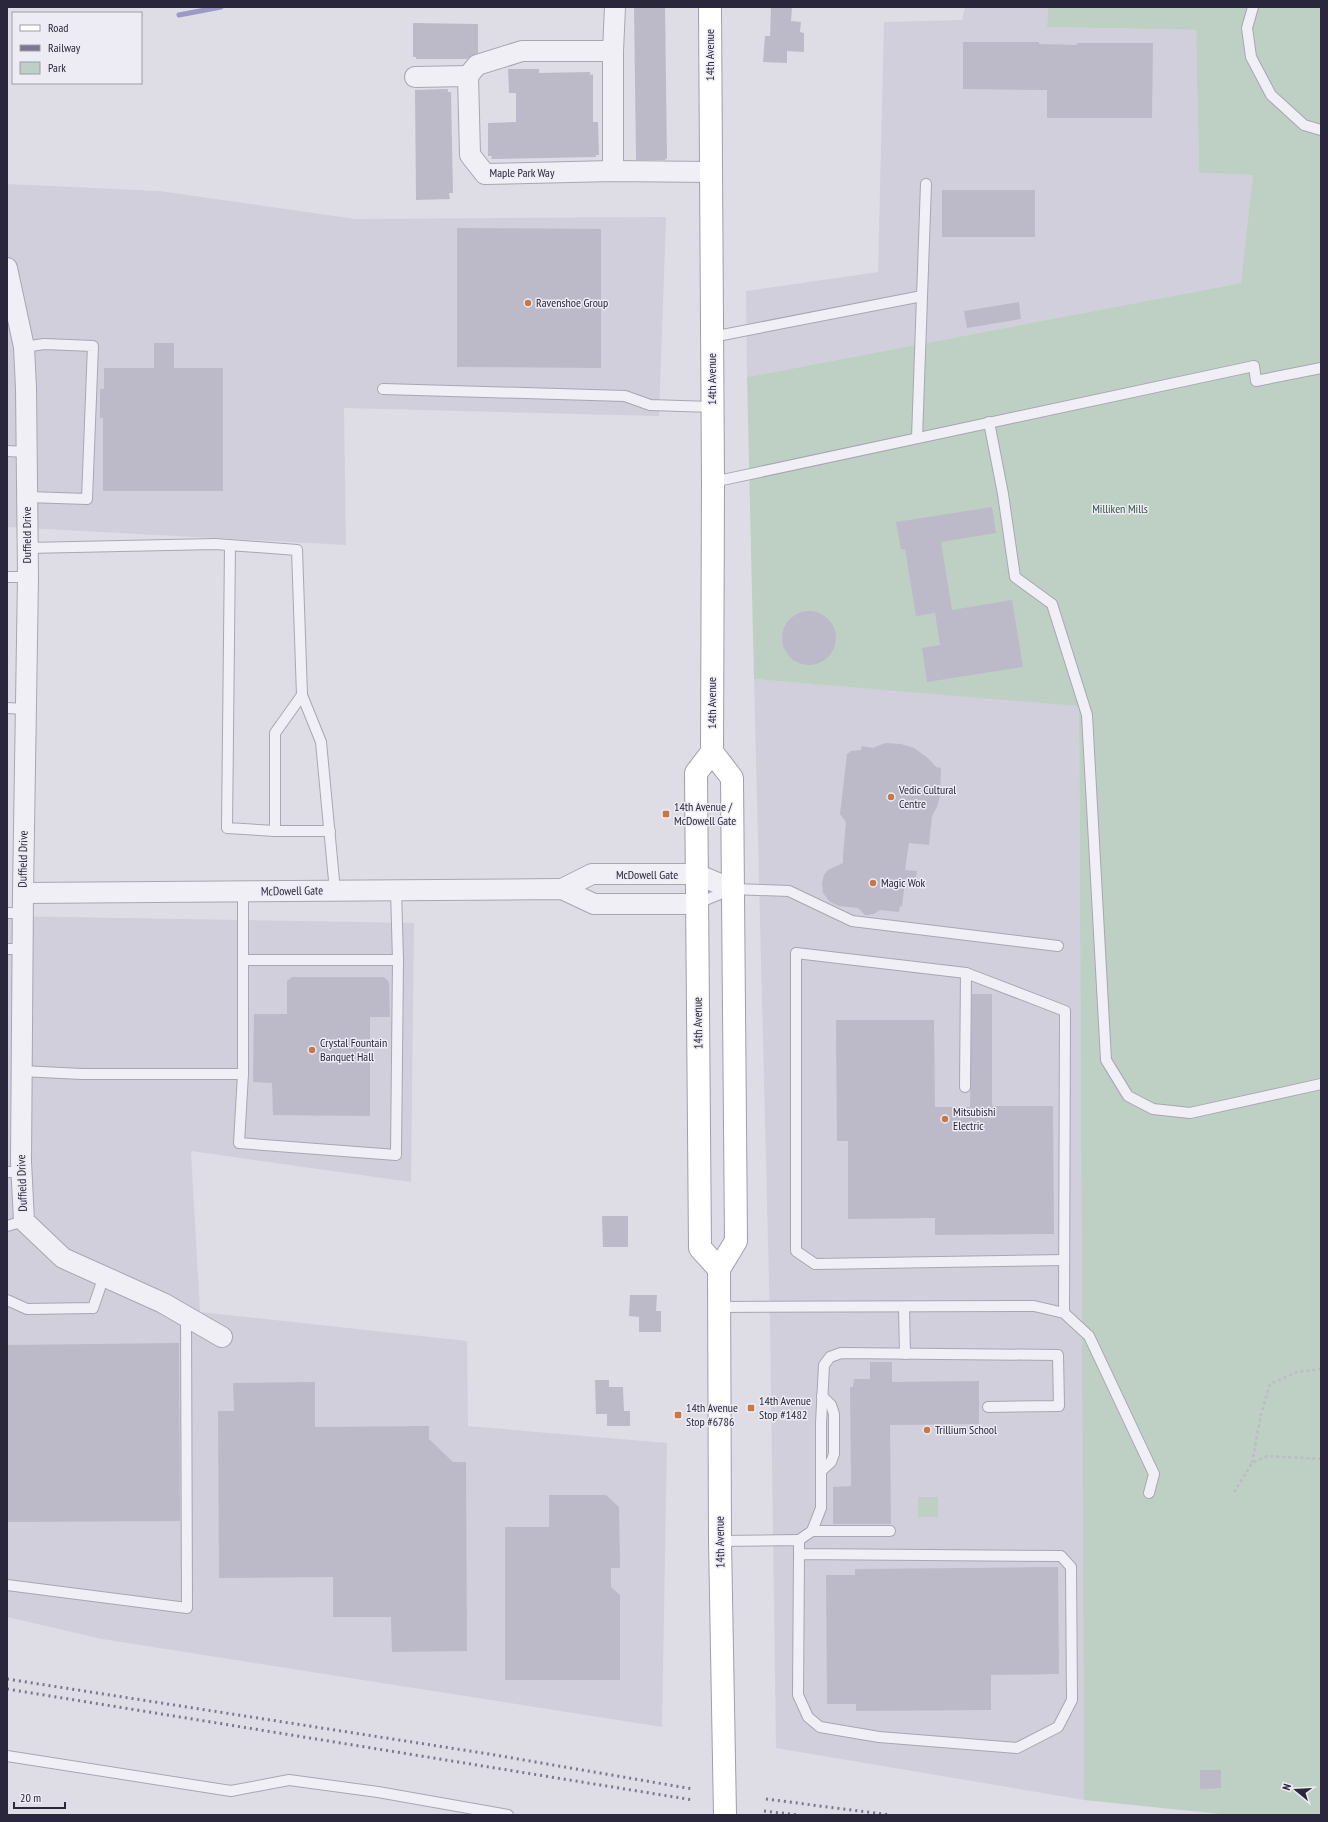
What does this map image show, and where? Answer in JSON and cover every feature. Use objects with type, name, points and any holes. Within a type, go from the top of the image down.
[{"type":"main road","name":"14th Avenue","points":[[710,7],[713,482],[712,752],[696,774],[696,904],[700,1248],[719,1269]]},
{"type":"main road","name":"14th Avenue","points":[[712,752],[732,778],[736,1241],[719,1269],[718,1307],[720,1541],[725,1815]]},
{"type":"street","points":[[614,171],[613,51],[615,7]]},
{"type":"street","points":[[415,77],[468,76],[477,65],[522,51],[613,51]]},
{"type":"street","name":"Maple Park Way","points":[[468,76],[470,155],[485,174],[614,171],[710,172]]},
{"type":"street","name":"Duffield Drive","points":[[7,268],[10,300],[24,347],[27,452],[28,577],[16,709],[17,906],[15,949],[21,1071],[14,1172],[16,1224],[63,1258],[186,1315],[222,1337]]},
{"type":"street","name":"McDowell Gate","points":[[562,889],[592,874],[696,874],[732,889]]},
{"type":"street","name":"McDowell Gate","points":[[17,906],[243,892],[562,889],[594,904],[696,904]]},
{"type":"lane","points":[[1253,7],[1247,28],[1251,57],[1271,95],[1304,125],[1321,130]]},
{"type":"lane","points":[[917,438],[926,184]]},
{"type":"lane","points":[[712,337],[922,296]]},
{"type":"lane","points":[[24,347],[44,344],[93,346],[88,499],[27,497]]},
{"type":"lane","points":[[713,482],[1254,366],[1256,381],[1321,368]]},
{"type":"lane","points":[[383,389],[625,396],[650,405],[712,407]]},
{"type":"lane","points":[[989,422],[1003,494],[1015,577],[1052,604],[1087,715],[1106,1060],[1128,1096],[1152,1109],[1190,1113],[1321,1084]]},
{"type":"lane","points":[[7,451],[27,452]]},
{"type":"lane","points":[[27,548],[230,545],[297,550],[302,695],[321,742],[335,891]]},
{"type":"lane","points":[[230,545],[227,828],[275,831],[330,831]]},
{"type":"lane","points":[[7,577],[28,577]]},
{"type":"lane","points":[[275,831],[275,733],[302,695]]},
{"type":"lane","points":[[696,904],[732,889],[789,892],[852,921],[1058,946]]},
{"type":"lane","points":[[243,892],[243,1074],[239,1143],[396,1155],[398,960],[396,890]]},
{"type":"lane","points":[[1064,1260],[815,1264],[796,1251],[796,953],[966,973],[1065,1011],[1064,1313]]},
{"type":"lane","points":[[243,960],[398,960]]},
{"type":"lane","points":[[965,1087],[966,973]]},
{"type":"lane","points":[[21,1071],[82,1074],[243,1074]]},
{"type":"lane","points":[[7,1300],[28,1309],[93,1308],[104,1276]]},
{"type":"lane","points":[[718,1307],[1034,1306],[1064,1313],[1089,1336],[1154,1474],[1149,1493]]},
{"type":"lane","points":[[904,1307],[905,1354]]},
{"type":"lane","points":[[7,1585],[187,1608],[186,1315]]},
{"type":"lane","points":[[720,1541],[800,1540],[812,1531],[821,1508],[822,1396],[824,1365],[830,1357],[841,1353],[1058,1355],[1059,1406],[988,1407]]},
{"type":"lane","points":[[812,1531],[890,1531]]},
{"type":"lane","points":[[799,1554],[1060,1556],[1071,1567],[1072,1700],[1058,1727],[1018,1748],[879,1737],[820,1727],[808,1717],[798,1695],[799,1554],[800,1540]]},
{"type":"lane","points":[[7,1756],[231,1792],[289,1780],[378,1792],[508,1815]]},
{"type":"path","points":[[1234,1492],[1252,1464],[1261,1414],[1270,1384],[1297,1372],[1321,1369]]},
{"type":"path","points":[[1252,1464],[1267,1456],[1321,1459]]},
{"type":"shaded area","points":[[965,7],[1048,7],[1047,27],[1196,30],[1199,173],[1254,175],[1241,283],[747,377],[746,291],[878,272],[884,22],[962,20]]},
{"type":"shaded area","points":[[7,184],[159,191],[355,219],[666,217],[659,416],[344,408],[346,545],[7,527]]},
{"type":"shaded area","points":[[754,679],[1079,705],[1084,1800],[776,1748],[770,1323]]},
{"type":"shaded area","points":[[7,916],[414,923],[411,1182],[191,1151],[200,1312],[467,1341],[468,1426],[667,1443],[662,1727],[102,1639],[7,1617]]},
{"type":"green space","name":"Milliken Mills","points":[[1048,7],[1321,7],[1321,1815],[1230,1815],[1084,1800],[1079,706],[754,679],[747,377],[1241,283],[1253,175],[1199,173],[1196,30],[1047,27]]},
{"type":"green space","points":[[918,1497],[938,1497],[938,1517],[918,1517]]},
{"type":"building","points":[[634,7],[665,7],[667,158],[665,160],[636,160]]},
{"type":"building","points":[[771,7],[792,7],[791,21],[801,22],[800,32],[804,33],[804,52],[787,51],[787,63],[763,62],[765,36],[770,36]]},
{"type":"building","points":[[413,23],[478,24],[478,53],[467,59],[416,59],[416,57],[413,57]]},
{"type":"building","points":[[963,42],[1039,42],[1039,44],[1077,45],[1077,43],[1153,43],[1152,118],[1047,118],[1047,90],[963,89]]},
{"type":"building","points":[[508,69],[539,69],[539,73],[590,72],[590,75],[593,74],[593,122],[598,122],[599,155],[596,155],[596,157],[491,159],[492,156],[488,156],[488,123],[516,122],[516,93],[509,93]]},
{"type":"building","points":[[448,89],[448,92],[451,92],[453,193],[449,193],[450,199],[416,200],[415,90]]},
{"type":"building","points":[[942,190],[1035,190],[1035,237],[942,237]]},
{"type":"building","points":[[457,228],[601,229],[601,368],[457,367]]},
{"type":"building","points":[[1019,302],[1021,319],[967,328],[964,311]]},
{"type":"building","points":[[154,343],[174,343],[174,368],[223,368],[223,491],[103,491],[103,418],[100,418],[100,389],[104,389],[104,368],[154,368]]},
{"type":"building","points":[[992,507],[996,533],[941,542],[952,610],[1012,600],[1023,667],[927,682],[922,648],[940,645],[935,613],[916,616],[905,549],[901,549],[896,522]]},
{"type":"building","points":[[809,611],[819,613],[828,619],[834,628],[836,638],[834,648],[828,657],[819,663],[809,665],[799,663],[790,657],[784,648],[782,638],[784,628],[790,619],[799,613]]},
{"type":"building","name":"Vedic Cultural Centre","points":[[885,743],[901,744],[914,748],[928,758],[936,767],[941,768],[940,795],[937,807],[932,816],[929,845],[909,843],[905,870],[917,871],[915,884],[905,882],[902,907],[900,906],[899,912],[880,910],[874,914],[865,915],[858,908],[839,906],[830,902],[823,893],[822,883],[824,875],[828,870],[843,863],[846,822],[840,814],[847,754],[851,751],[861,750],[862,746],[873,748]]},
{"type":"building","name":"Crystal Fountain Banquet Hall","points":[[292,977],[384,977],[389,982],[390,1017],[370,1017],[370,1116],[273,1115],[272,1083],[253,1082],[254,1014],[287,1014],[287,981]]},
{"type":"building","name":"Mitsubishi Electric","points":[[972,994],[992,994],[992,1106],[1053,1106],[1054,1234],[935,1235],[935,1218],[848,1219],[848,1141],[837,1141],[836,1020],[934,1020],[935,1107],[970,1107]]},
{"type":"building","points":[[602,1216],[628,1216],[628,1247],[603,1247]]},
{"type":"building","points":[[630,1295],[657,1295],[656,1311],[661,1311],[661,1332],[639,1332],[639,1317],[629,1316]]},
{"type":"building","points":[[179,1343],[180,1521],[7,1522],[7,1345]]},
{"type":"building","points":[[870,1362],[892,1362],[892,1382],[979,1381],[979,1424],[890,1425],[891,1524],[833,1524],[833,1487],[851,1486],[850,1387],[853,1387],[854,1379],[870,1379]]},
{"type":"building","points":[[595,1380],[609,1380],[609,1387],[623,1387],[624,1411],[630,1411],[630,1426],[607,1426],[607,1414],[596,1414]]},
{"type":"building","points":[[315,1382],[315,1427],[429,1426],[429,1439],[453,1462],[466,1462],[467,1651],[392,1652],[391,1617],[333,1617],[333,1577],[219,1578],[218,1411],[234,1411],[233,1383]]},
{"type":"building","points":[[549,1495],[606,1495],[619,1507],[620,1568],[611,1568],[611,1587],[620,1595],[620,1680],[505,1680],[505,1527],[549,1527]]},
{"type":"building","points":[[1058,1567],[1059,1674],[991,1675],[991,1710],[856,1711],[856,1704],[827,1704],[826,1575],[855,1575],[855,1569]]},
{"type":"building","points":[[1200,1770],[1221,1770],[1221,1788],[1200,1789]]},
{"type":"waterway","points":[[179,15],[221,7]]},
{"type":"railway","points":[[7,1679],[489,1754],[693,1789]]},
{"type":"railway","points":[[7,1689],[693,1800]]},
{"type":"railway","points":[[766,1799],[890,1815]]},
{"type":"railway","points":[[764,1811],[798,1815]]},
{"type":"place","name":"Ravenshoe Group","points":[[528,303]]},
{"type":"place","name":"Vedic Cultural Centre","points":[[891,797]]},
{"type":"place","name":"14th Avenue / McDowell Gate","points":[[666,814]]},
{"type":"place","name":"Magic Wok","points":[[873,883]]},
{"type":"place","name":"Crystal Fountain Banquet Hall","points":[[312,1050]]},
{"type":"place","name":"Mitsubishi Electric","points":[[945,1119]]},
{"type":"place","name":"14th Avenue Stop #1482","points":[[751,1408]]},
{"type":"place","name":"14th Avenue Stop #6786","points":[[678,1415]]},
{"type":"place","name":"Trillium School","points":[[927,1430]]}]
